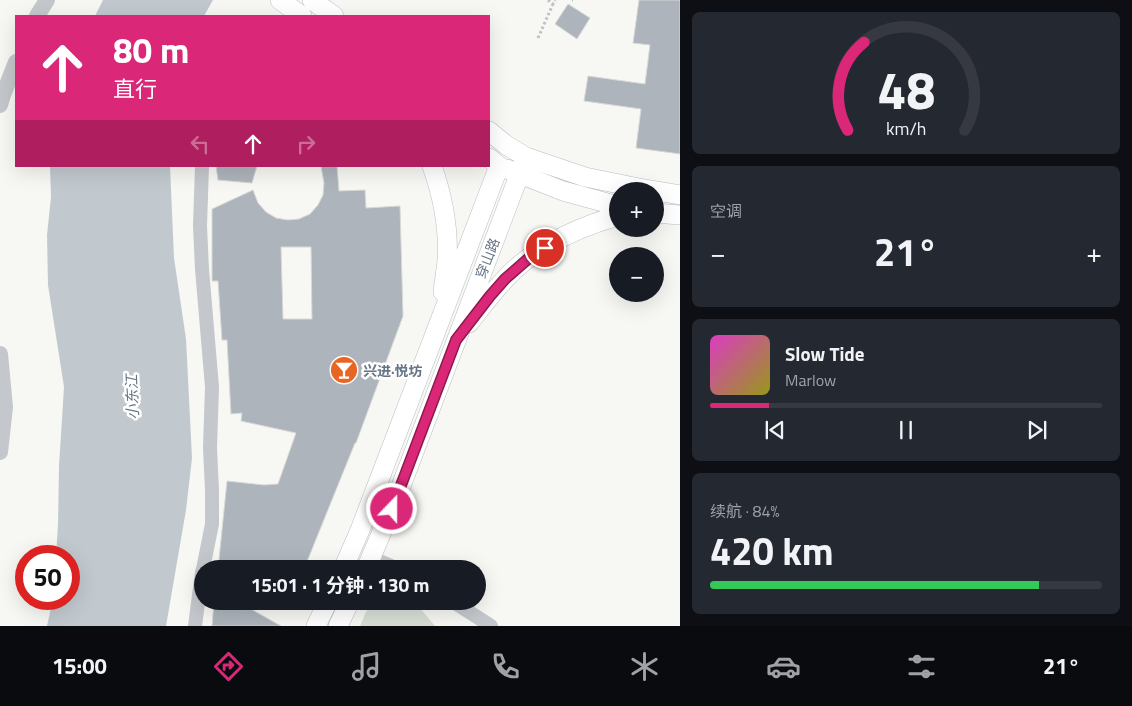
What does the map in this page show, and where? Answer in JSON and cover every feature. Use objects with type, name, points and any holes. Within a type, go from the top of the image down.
[{"type":"main road","points":[[280,0],[301,15]]},
{"type":"main road","points":[[312,0],[333,15]]},
{"type":"main road","points":[[490,132],[506,145],[526,156],[585,177],[680,195]]},
{"type":"main road","name":"穿山路","points":[[347,560],[438,325],[494,162],[506,145]]},
{"type":"main road","name":"穿山路","points":[[370,560],[398,494],[526,156]]},
{"type":"main road","points":[[494,162],[519,175],[563,192],[609,204]]},
{"type":"main road","points":[[432,167],[444,210],[447,237],[447,262],[438,325]]},
{"type":"main road","points":[[664,214],[680,215]]},
{"type":"main road","points":[[456,340],[490,296],[514,270],[529,258],[562,238],[609,219]]},
{"type":"main road","points":[[316,626],[324,610]]},
{"type":"main road","points":[[338,626],[346,610]]},
{"type":"street","points":[[38,15],[47,0]]},
{"type":"street","points":[[0,105],[15,64]]},
{"type":"street","points":[[202,167],[200,226],[212,387],[210,448],[212,524],[205,560]]},
{"type":"street","points":[[0,354],[5,407],[0,452]]},
{"type":"street","points":[[195,626],[197,610]]},
{"type":"street","points":[[466,610],[490,626]]},
{"type":"path","points":[[538,38],[554,2],[548,0]]},
{"type":"shaded area","points":[[367,610],[422,610],[435,626],[360,626]]},
{"type":"water","points":[[103,0],[213,0],[205,15],[96,15]]},
{"type":"water","name":"小东江","points":[[50,167],[170,167],[174,258],[186,339],[192,458],[186,510],[166,626],[47,626],[51,610],[80,610],[80,545],[57,545],[64,387],[48,285],[47,235],[51,197]]},
{"type":"building","points":[[639,0],[680,0],[680,154],[636,148],[641,109],[584,101],[588,76],[645,84],[650,45],[633,43]]},
{"type":"building","points":[[568,4],[590,18],[577,39],[555,24]]},
{"type":"building","points":[[216,167],[257,167],[252,183],[218,180]]},
{"type":"building","name":"兴进·悦坊","points":[[321,167],[337,167],[339,191],[365,190],[366,208],[400,206],[403,316],[356,443],[308,560],[219,560],[227,481],[264,485],[278,484],[296,433],[241,421],[242,413],[231,414],[227,340],[222,340],[218,281],[212,281],[212,209],[253,190],[258,203],[266,212],[276,218],[299,219],[310,214],[318,205],[323,195],[324,183]],"holes":[[[281,247],[311,247],[312,319],[283,319]]]},
{"type":"building","points":[[213,610],[253,610],[281,626],[212,626]]},
{"type":"place","name":"兴进·悦坊","points":[[344,370]]},
{"type":"route","points":[[392,509],[456,340],[505,279],[529,258],[545,248]]}]
